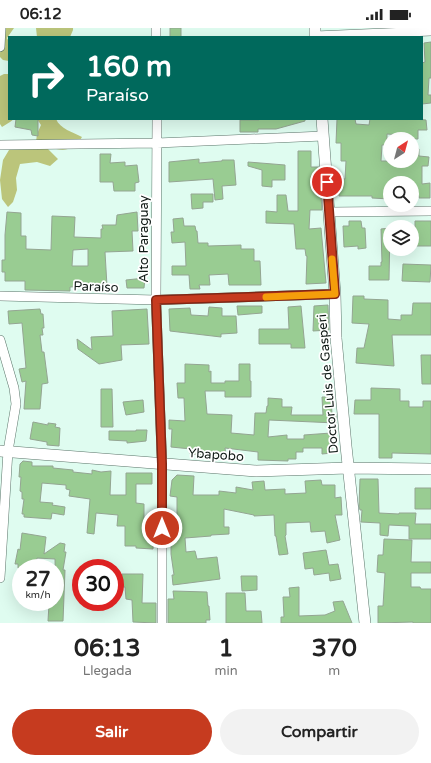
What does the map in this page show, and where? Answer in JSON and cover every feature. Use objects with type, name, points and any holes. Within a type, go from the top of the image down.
[{"type":"street","points":[[0,47],[1,28]]},
{"type":"street","points":[[315,34],[431,31]]},
{"type":"street","name":"Alto Paraguay","points":[[157,120],[156,300],[162,464],[162,623]]},
{"type":"street","name":"Doctor Luis de Gasperi","points":[[322,120],[335,294],[336,338],[348,468],[365,623]]},
{"type":"street","points":[[0,145],[157,143],[323,136]]},
{"type":"street","points":[[329,212],[431,211]]},
{"type":"street","name":"Paraíso","points":[[0,296],[156,300],[335,294]]},
{"type":"street","points":[[0,340],[14,388],[16,404],[4,451],[0,578]]},
{"type":"street","name":"Ybapobo","points":[[4,451],[256,471],[348,468],[431,469]]},
{"type":"green space","points":[[0,28],[14,28],[7,38],[8,61],[3,60],[0,57]]},
{"type":"green space","points":[[36,28],[73,28],[70,36],[37,36]]},
{"type":"green space","points":[[8,74],[8,120],[12,120],[2,127],[0,124],[0,76]]},
{"type":"green space","points":[[38,120],[57,120],[64,128],[82,137],[73,147],[61,150],[55,149],[36,142],[37,134],[41,125]]},
{"type":"green space","points":[[12,145],[47,148],[58,159],[50,166],[37,162],[20,164],[16,178],[17,190],[13,202],[8,207],[2,199],[0,180],[3,160]]},
{"type":"building","points":[[170,28],[181,28],[181,36],[170,36]]},
{"type":"building","points":[[431,42],[431,78],[429,78],[428,95],[431,95],[431,103],[423,104],[423,63],[425,62],[424,43]]},
{"type":"building","points":[[16,120],[38,120],[38,136],[32,135],[31,130],[15,127]]},
{"type":"building","points":[[240,120],[305,121],[276,129],[258,129],[258,132],[240,132]]},
{"type":"building","points":[[337,120],[355,120],[356,124],[369,125],[370,120],[426,120],[427,130],[418,130],[418,132],[383,132],[381,161],[383,161],[383,168],[419,168],[419,156],[429,157],[428,166],[422,166],[422,184],[430,183],[430,198],[419,198],[419,176],[383,176],[383,199],[372,198],[372,196],[339,196],[339,179],[345,179],[346,161],[341,161],[341,143],[336,143]]},
{"type":"building","points":[[298,151],[311,151],[311,167],[319,167],[322,210],[310,210],[309,229],[321,228],[326,283],[306,284],[307,256],[305,249],[296,249],[294,224],[266,223],[266,211],[277,212],[277,195],[286,195],[288,211],[298,211]]},
{"type":"building","points":[[100,154],[111,154],[110,163],[125,162],[125,166],[137,165],[139,182],[135,183],[135,191],[114,191],[113,182],[100,182]]},
{"type":"building","points":[[199,159],[199,163],[234,160],[236,185],[222,186],[223,199],[215,200],[213,179],[169,182],[169,162]]},
{"type":"building","points":[[248,162],[285,165],[285,180],[272,180],[272,187],[262,186],[262,170],[248,166]]},
{"type":"building","points":[[191,194],[213,194],[213,202],[203,202],[203,208],[192,209]]},
{"type":"building","points":[[7,212],[21,213],[21,236],[26,236],[26,249],[51,250],[52,216],[75,217],[74,237],[101,238],[101,229],[103,229],[102,225],[116,225],[117,215],[137,212],[138,231],[132,231],[133,251],[105,252],[107,286],[89,288],[89,286],[70,287],[70,291],[25,290],[25,281],[5,281],[5,272],[2,272],[2,260],[5,260]],"holes":[[[88,249],[88,266],[72,266],[73,250]]]},
{"type":"building","points":[[183,218],[184,226],[195,226],[198,243],[208,243],[208,246],[241,245],[241,249],[254,249],[254,261],[260,261],[261,285],[229,285],[228,274],[209,275],[210,285],[199,285],[200,289],[190,289],[189,275],[172,275],[172,266],[186,266],[185,242],[172,243],[171,232],[174,232],[173,219]]},
{"type":"building","points":[[349,221],[361,221],[362,228],[365,228],[366,248],[358,249],[358,246],[344,247],[343,226],[349,226]]},
{"type":"building","points":[[419,221],[431,221],[431,246],[419,246]]},
{"type":"building","points":[[381,229],[383,229],[383,256],[389,256],[389,280],[369,280],[369,266],[381,266],[382,262]]},
{"type":"building","points":[[403,264],[431,265],[430,282],[402,281]]},
{"type":"building","points":[[145,278],[144,288],[127,288],[126,280]]},
{"type":"building","points":[[353,296],[364,296],[364,299],[388,300],[388,319],[401,320],[401,315],[412,315],[413,303],[431,303],[431,335],[392,335],[394,366],[356,363],[357,348],[364,348],[369,324],[352,323]]},
{"type":"building","points":[[328,305],[329,330],[313,331],[314,306]]},
{"type":"building","points":[[237,306],[262,306],[262,313],[238,315]]},
{"type":"building","points":[[301,306],[305,348],[291,348],[291,344],[259,344],[259,329],[289,329],[288,307]]},
{"type":"building","points":[[209,307],[222,308],[222,316],[236,316],[237,333],[221,334],[221,337],[170,331],[169,309],[190,308],[191,315],[208,316]]},
{"type":"building","points":[[40,309],[41,314],[43,314],[44,328],[42,328],[43,335],[40,335],[48,383],[42,384],[40,409],[24,409],[26,381],[22,382],[19,369],[26,368],[22,323],[9,324],[8,311]]},
{"type":"building","points":[[147,309],[149,344],[121,345],[122,360],[99,364],[78,349],[77,339],[92,350],[91,337],[113,336],[112,311]]},
{"type":"building","points":[[421,355],[431,355],[431,384],[422,384]]},
{"type":"building","points":[[185,364],[209,365],[209,372],[211,371],[211,383],[225,383],[225,381],[239,381],[239,364],[250,364],[251,397],[225,397],[225,391],[205,391],[207,414],[232,415],[231,433],[254,435],[255,413],[266,413],[268,398],[282,399],[282,407],[292,407],[291,415],[323,415],[322,397],[331,397],[332,414],[336,414],[336,423],[269,420],[268,437],[287,435],[287,439],[304,439],[304,435],[331,433],[332,453],[322,454],[322,448],[303,448],[303,452],[296,452],[296,459],[288,459],[288,461],[258,460],[258,452],[225,448],[226,456],[211,457],[190,454],[191,449],[171,447],[172,429],[169,429],[169,420],[185,421],[184,398],[178,398],[177,383],[185,383]]},
{"type":"building","points":[[371,388],[400,389],[400,401],[409,401],[409,407],[423,407],[423,401],[431,401],[431,454],[392,453],[392,458],[379,458],[379,414],[354,414],[355,400],[371,400]]},
{"type":"building","points":[[101,389],[112,389],[113,427],[101,427]]},
{"type":"building","points":[[143,400],[144,412],[126,415],[123,402]]},
{"type":"building","points":[[33,422],[48,425],[48,423],[56,424],[55,427],[60,428],[59,446],[47,445],[47,442],[30,439]]},
{"type":"building","points":[[147,430],[146,441],[127,443],[127,441],[109,440],[109,431]]},
{"type":"building","points":[[23,461],[32,462],[32,466],[53,466],[53,468],[73,470],[73,472],[92,474],[92,470],[101,472],[111,471],[110,495],[126,495],[126,473],[152,473],[152,484],[136,484],[136,503],[144,504],[144,518],[155,518],[153,549],[125,546],[125,526],[117,526],[118,515],[96,513],[94,534],[87,533],[90,499],[69,496],[70,490],[66,489],[66,485],[42,483],[40,502],[53,503],[52,505],[65,507],[64,515],[52,513],[51,519],[24,517],[24,514],[22,514],[24,499],[22,499],[22,492],[20,491],[21,477],[19,477],[20,464]]},
{"type":"building","points":[[177,475],[194,476],[193,495],[219,495],[219,491],[236,493],[236,487],[253,490],[252,482],[264,481],[265,490],[285,489],[285,494],[306,493],[305,481],[321,480],[322,485],[335,485],[335,498],[341,497],[342,515],[335,515],[340,540],[327,543],[325,531],[311,532],[310,522],[286,523],[285,536],[288,554],[279,555],[275,536],[274,515],[254,516],[224,509],[224,527],[229,527],[229,534],[185,538],[186,552],[195,551],[197,559],[217,557],[220,579],[173,585],[172,575],[174,575],[171,554],[171,537],[176,536],[175,523],[177,523],[177,497],[170,496],[172,480]]},
{"type":"building","points":[[360,479],[378,479],[379,513],[416,513],[415,524],[431,524],[431,539],[409,539],[409,526],[389,525],[388,536],[380,535],[380,523],[361,522],[362,510],[360,510],[359,506]]},
{"type":"building","points":[[415,488],[431,488],[431,509],[415,509]]},
{"type":"building","points":[[22,533],[46,537],[44,554],[60,543],[65,544],[64,552],[66,552],[64,564],[64,559],[16,559],[18,549],[20,550]]},
{"type":"building","points":[[384,539],[412,540],[411,562],[431,562],[431,573],[411,573],[411,587],[431,589],[431,623],[378,623],[378,606],[383,606],[385,573],[377,572],[378,555],[383,555]]},
{"type":"building","points":[[326,550],[329,565],[338,564],[341,579],[330,581],[329,573],[314,575],[313,568],[305,569],[303,553]]},
{"type":"building","points":[[64,570],[65,570],[64,596]]},
{"type":"building","points":[[124,574],[143,574],[142,603],[156,603],[156,623],[133,622],[132,600],[126,599]]},
{"type":"building","points":[[241,576],[257,576],[257,590],[242,591]]},
{"type":"building","points":[[299,587],[299,616],[325,615],[335,611],[333,602],[343,601],[352,623],[281,623],[281,617],[284,617],[283,597],[290,597],[289,588]]},
{"type":"building","points":[[173,591],[207,592],[210,620],[206,620],[206,623],[168,623],[168,599],[174,599]]},
{"type":"building","points":[[226,593],[245,593],[246,611],[261,611],[262,623],[226,623]]},
{"type":"building","points":[[49,611],[63,611],[63,621],[48,621]]},
{"type":"slow traffic","points":[[266,297],[335,294],[332,259]]},
{"type":"route","points":[[162,528],[162,464],[156,300],[335,294],[327,182]]}]
